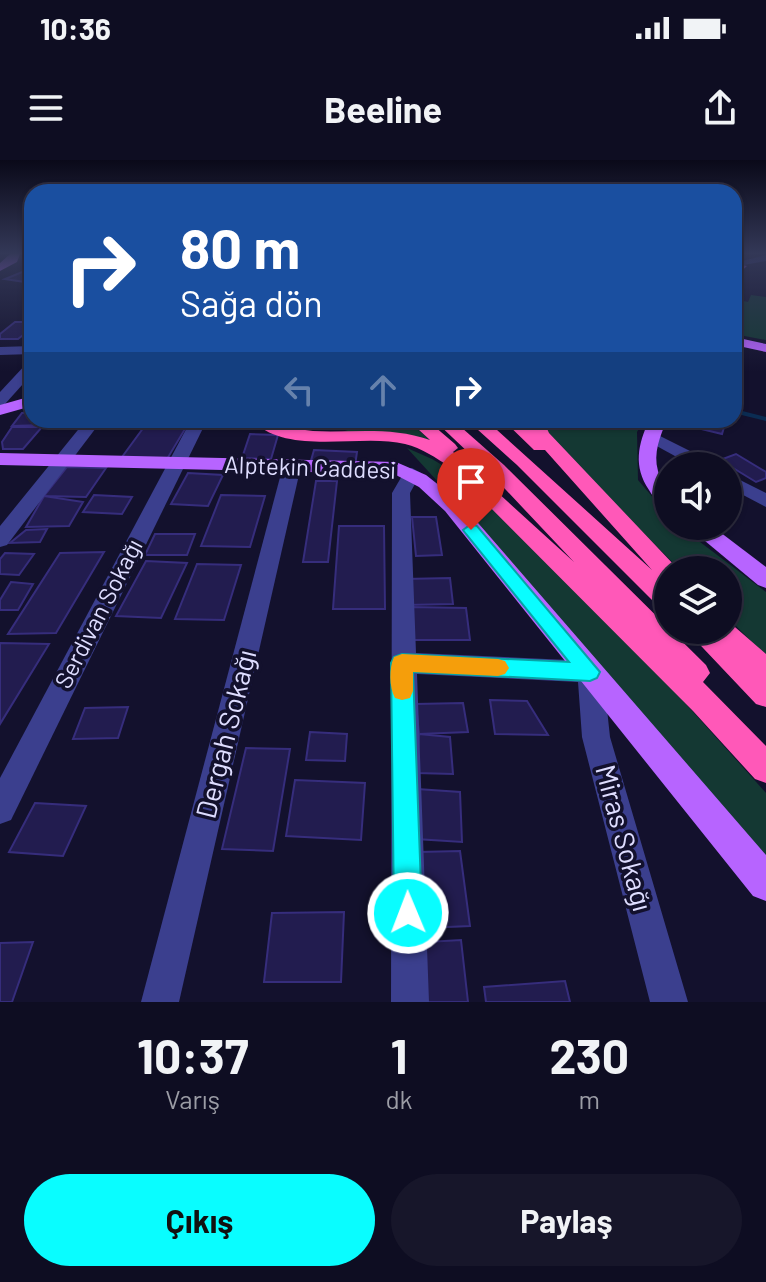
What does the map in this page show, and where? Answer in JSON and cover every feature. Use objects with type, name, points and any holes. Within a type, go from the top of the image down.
[{"type":"highway","points":[[279,428],[297,436],[406,438],[434,449],[457,463],[716,714]]},
{"type":"highway","points":[[309,428],[337,428]]},
{"type":"highway","points":[[426,428],[568,560],[766,768]]},
{"type":"highway","points":[[452,428],[497,469],[766,747]]},
{"type":"highway","points":[[485,428],[524,461],[654,586]]},
{"type":"highway","points":[[520,428],[654,559]]},
{"type":"highway","points":[[538,428],[654,558]]},
{"type":"highway","points":[[713,644],[766,695]]},
{"type":"highway","points":[[738,644],[766,671]]},
{"type":"main road","points":[[742,344],[766,351]]},
{"type":"main road","points":[[742,349],[766,351]]},
{"type":"main road","points":[[0,401],[24,399]]},
{"type":"main road","points":[[0,410],[24,400]]},
{"type":"main road","points":[[0,416],[24,401]]},
{"type":"main road","points":[[654,428],[645,448],[654,481]]},
{"type":"main road","name":"Alptekin Caddesi","points":[[0,459],[396,468],[412,473],[430,483],[452,506],[766,883]]},
{"type":"main road","points":[[716,540],[766,579]]},
{"type":"street","points":[[0,351],[24,350]]},
{"type":"street","points":[[0,401],[24,375]]},
{"type":"street","points":[[0,540],[88,428]]},
{"type":"street","name":"Serdivan Sokağı","points":[[0,809],[195,428]]},
{"type":"street","points":[[654,428],[687,452]]},
{"type":"street","name":"Dergah Sokağı","points":[[160,1002],[292,466]]},
{"type":"street","points":[[410,1002],[401,493],[412,473]]},
{"type":"street","points":[[742,487],[766,501]]},
{"type":"street","points":[[402,663],[590,672]]},
{"type":"street","name":"Miras Sokağı","points":[[590,672],[596,737],[669,1002]]},
{"type":"green space","points":[[751,295],[766,297],[766,340],[742,336],[742,301],[748,302]]},
{"type":"green space","points":[[353,428],[416,428],[432,442],[342,432]]},
{"type":"green space","points":[[545,428],[639,428],[638,480],[654,499],[654,540],[697,540],[719,556],[666,556],[548,436]]},
{"type":"green space","points":[[407,448],[457,474],[660,675],[766,793],[766,864],[492,541]]},
{"type":"green space","points":[[742,574],[766,592],[766,656],[742,632]]},
{"type":"building","points":[[15,322],[24,322],[24,334],[18,339],[0,339],[0,334]]},
{"type":"building","points":[[22,413],[24,426],[12,426]]},
{"type":"building","points":[[12,427],[41,428],[23,449],[3,449],[2,442]]},
{"type":"building","points":[[143,428],[185,429],[167,459],[122,457]]},
{"type":"building","points":[[697,428],[724,428],[722,434]]},
{"type":"building","points":[[250,434],[278,435],[271,459],[242,458]]},
{"type":"building","points":[[314,450],[357,452],[355,466],[310,464]]},
{"type":"building","points":[[742,458],[766,472],[766,478],[756,482],[742,473]]},
{"type":"building","points":[[67,467],[106,468],[86,497],[44,496]]},
{"type":"building","points":[[188,473],[223,475],[208,506],[171,504]]},
{"type":"building","points":[[316,481],[337,481],[328,562],[303,562]]},
{"type":"building","points":[[94,495],[132,497],[122,514],[83,512]]},
{"type":"building","points":[[221,495],[265,496],[250,547],[201,546]]},
{"type":"building","points":[[44,496],[83,502],[69,526],[26,527]]},
{"type":"building","points":[[412,517],[436,517],[442,555],[416,556]]},
{"type":"building","points":[[339,526],[384,526],[385,609],[333,609]]},
{"type":"building","points":[[47,529],[40,542],[10,543],[26,530]]},
{"type":"building","points":[[155,534],[195,534],[187,555],[145,555]]},
{"type":"building","points":[[104,552],[56,633],[8,634],[60,553]]},
{"type":"building","points":[[5,553],[34,554],[19,575],[0,574],[0,559]]},
{"type":"building","points":[[146,561],[187,563],[161,618],[116,616]]},
{"type":"building","points":[[197,564],[241,565],[224,620],[175,619]]},
{"type":"building","points":[[450,578],[453,604],[407,605],[405,579]]},
{"type":"building","points":[[11,582],[33,584],[18,610],[0,610],[0,600]]},
{"type":"building","points":[[411,607],[466,608],[470,640],[412,640]]},
{"type":"building","points":[[0,643],[49,644],[0,724]]},
{"type":"building","points":[[490,700],[527,701],[548,735],[495,734]]},
{"type":"building","points":[[463,703],[468,732],[419,734],[416,704]]},
{"type":"building","points":[[128,707],[118,738],[73,739],[85,708]]},
{"type":"building","points":[[310,732],[347,734],[345,761],[306,760]]},
{"type":"building","points":[[419,734],[450,737],[453,774],[417,773]]},
{"type":"building","points":[[246,748],[290,749],[273,851],[222,849]]},
{"type":"building","points":[[295,780],[365,783],[361,840],[286,836]]},
{"type":"building","points":[[417,789],[460,792],[462,842],[416,839]]},
{"type":"building","points":[[35,803],[86,806],[63,856],[9,852]]},
{"type":"building","points":[[460,851],[470,926],[425,928],[419,852]]},
{"type":"building","points":[[344,912],[341,982],[264,982],[272,913]]},
{"type":"building","points":[[461,940],[468,1002],[413,1002],[409,943]]},
{"type":"building","points":[[33,942],[12,1002],[0,1002],[0,943]]},
{"type":"building","points":[[565,981],[570,1002],[486,1002],[484,987]]},
{"type":"waterway","points":[[742,413],[766,419]]},
{"type":"slow traffic","points":[[402,691],[402,663],[498,668]]},
{"type":"route","points":[[408,913],[402,663],[590,672],[471,530]]}]
